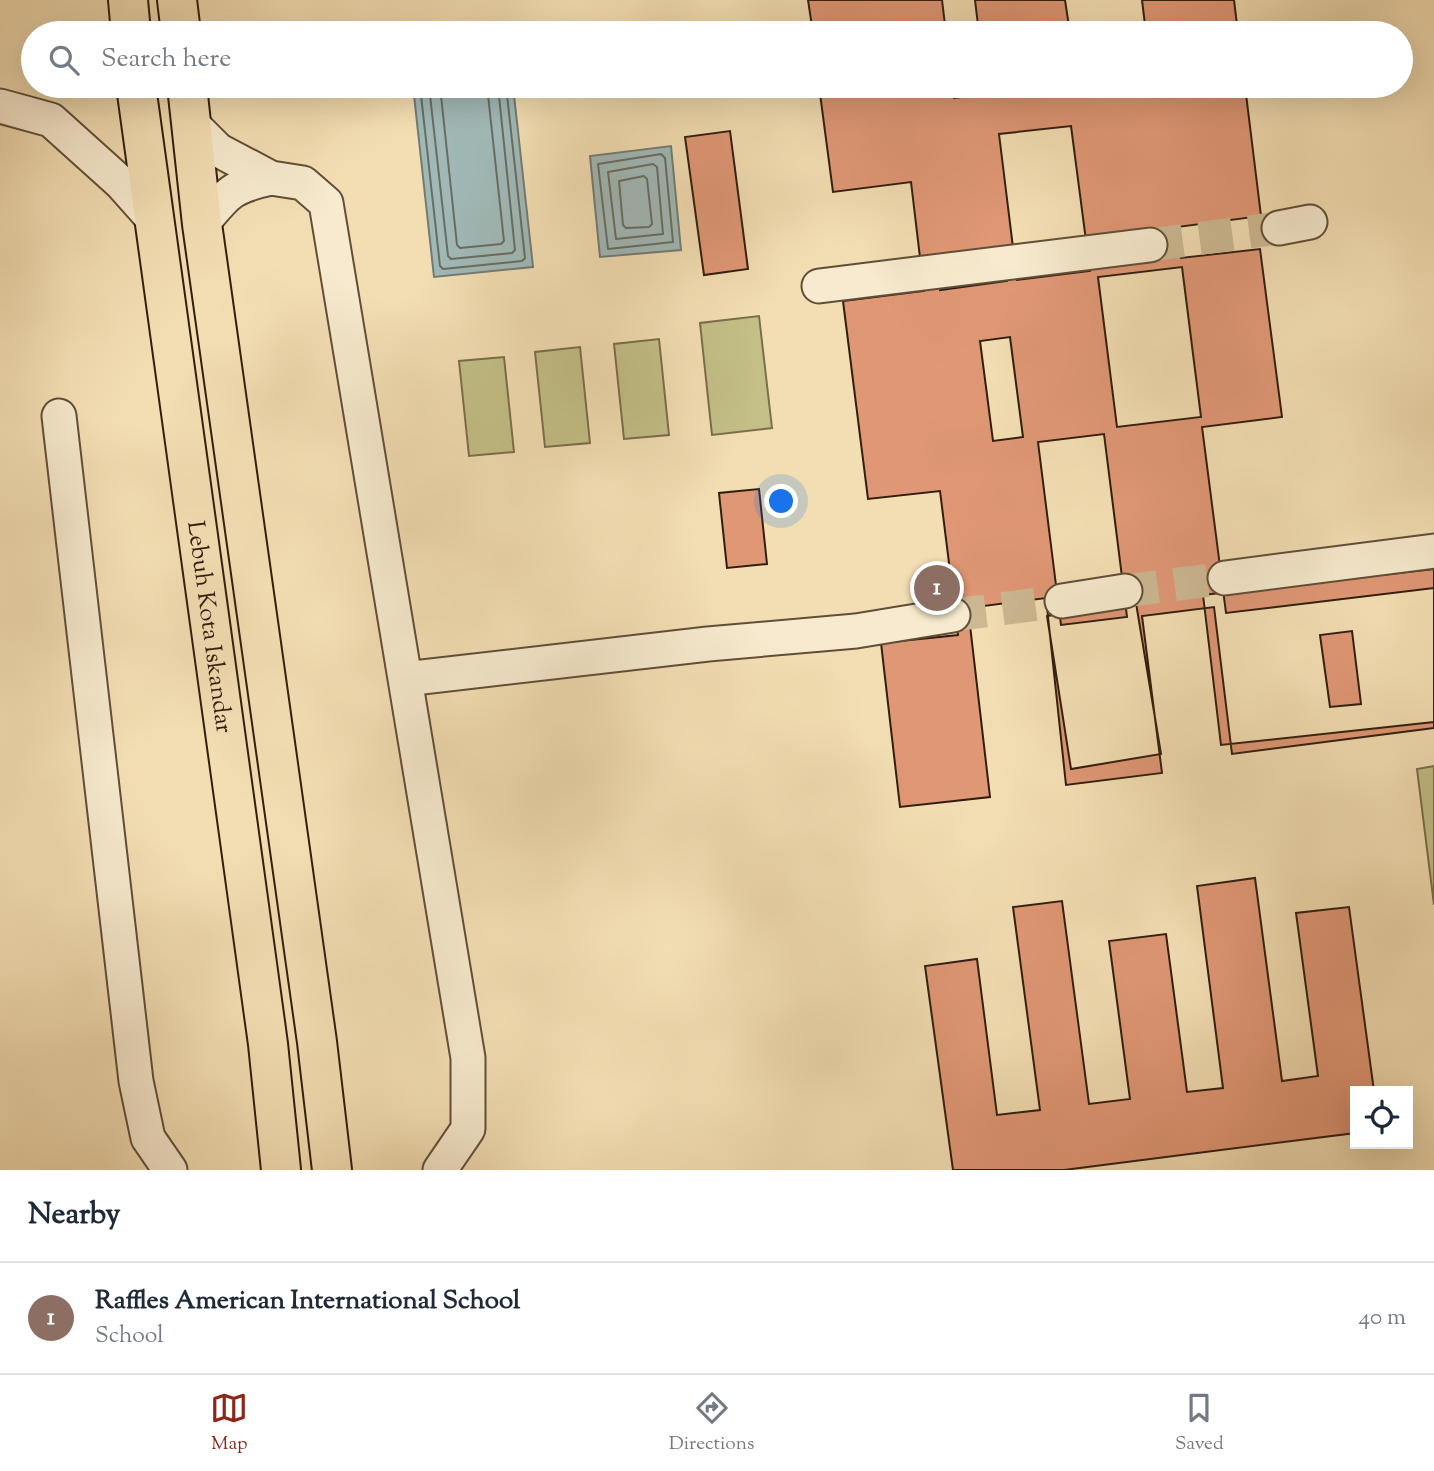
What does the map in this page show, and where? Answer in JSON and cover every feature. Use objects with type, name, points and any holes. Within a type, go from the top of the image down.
[{"type":"highway","points":[[128,0],[130,21]]},
{"type":"highway","points":[[177,0],[180,21]]},
{"type":"highway","name":"Lebuh Kota Iskandar","points":[[138,98],[268,1044],[281,1170]]},
{"type":"highway","name":"Lebuh Kota Iskandar","points":[[189,98],[202,224],[317,1042],[332,1170]]},
{"type":"lane","points":[[0,106],[51,120],[121,183],[153,219]]},
{"type":"lane","points":[[192,124],[218,149],[271,178],[303,183],[326,203],[468,1058],[468,1129],[440,1170]]},
{"type":"lane","points":[[202,224],[222,199],[239,185],[271,178]]},
{"type":"lane","points":[[819,286],[1150,245]]},
{"type":"lane","points":[[59,416],[136,1081],[148,1138],[170,1170]]},
{"type":"lane","points":[[1225,578],[1434,551]]},
{"type":"lane","points":[[1062,601],[1125,591]]},
{"type":"lane","points":[[405,679],[708,644],[856,631],[953,615]]},
{"type":"shaded area","points":[[759,316],[772,428],[712,435],[700,323]]},
{"type":"shaded area","points":[[659,339],[669,435],[624,439],[614,344]]},
{"type":"shaded area","points":[[580,347],[590,443],[545,447],[535,352]]},
{"type":"shaded area","points":[[504,357],[514,452],[469,456],[459,361]]},
{"type":"shaded area","points":[[1434,766],[1434,905],[1417,769]]},
{"type":"water","points":[[414,98],[514,98],[533,267],[434,277]]},
{"type":"water","points":[[671,146],[681,250],[600,257],[590,156]]},
{"type":"building","points":[[808,0],[942,0],[945,21],[811,21]]},
{"type":"building","points":[[975,0],[1065,0],[1068,21],[978,21]]},
{"type":"building","points":[[1142,0],[1234,0],[1237,21],[1145,21]]},
{"type":"building","points":[[821,98],[1246,98],[1261,216],[1177,227],[1181,258],[1260,249],[1282,417],[1202,427],[1226,613],[1434,588],[1434,728],[1232,754],[1214,607],[1142,616],[1162,773],[1066,785],[1046,598],[968,608],[990,797],[900,807],[881,643],[958,635],[940,491],[868,499],[843,301],[924,291],[911,182],[833,192]],"holes":[[[1071,126],[1090,271],[1017,280],[999,134]],[[1004,256],[1007,281],[940,290],[937,264]],[[1182,267],[1201,417],[1117,427],[1098,277]],[[1010,337],[1023,437],[993,441],[980,341]],[[1104,434],[1127,617],[1061,625],[1038,442]],[[1352,631],[1361,704],[1330,707],[1320,635]]]},
{"type":"building","points":[[730,131],[748,269],[704,275],[685,137]]},
{"type":"building","points":[[759,489],[767,564],[727,568],[719,493]]},
{"type":"building","points":[[1434,569],[1434,722],[1221,745],[1203,595]]},
{"type":"building","points":[[1136,603],[1161,754],[1071,769],[1047,616]]},
{"type":"building","points":[[1255,878],[1282,1081],[1318,1076],[1296,913],[1349,907],[1373,1086],[1350,1086],[1350,1134],[1064,1170],[953,1170],[925,966],[977,959],[997,1115],[1040,1110],[1013,907],[1062,901],[1089,1104],[1130,1099],[1109,941],[1166,934],[1187,1092],[1223,1088],[1197,886]]},
{"type":"tunnel","points":[[1150,245],[1279,228]]},
{"type":"tunnel","points":[[1125,591],[1225,578]]},
{"type":"tunnel","points":[[953,615],[1062,601]]},
{"type":"place","name":"Raffles American International School","points":[[937,588]]}]
